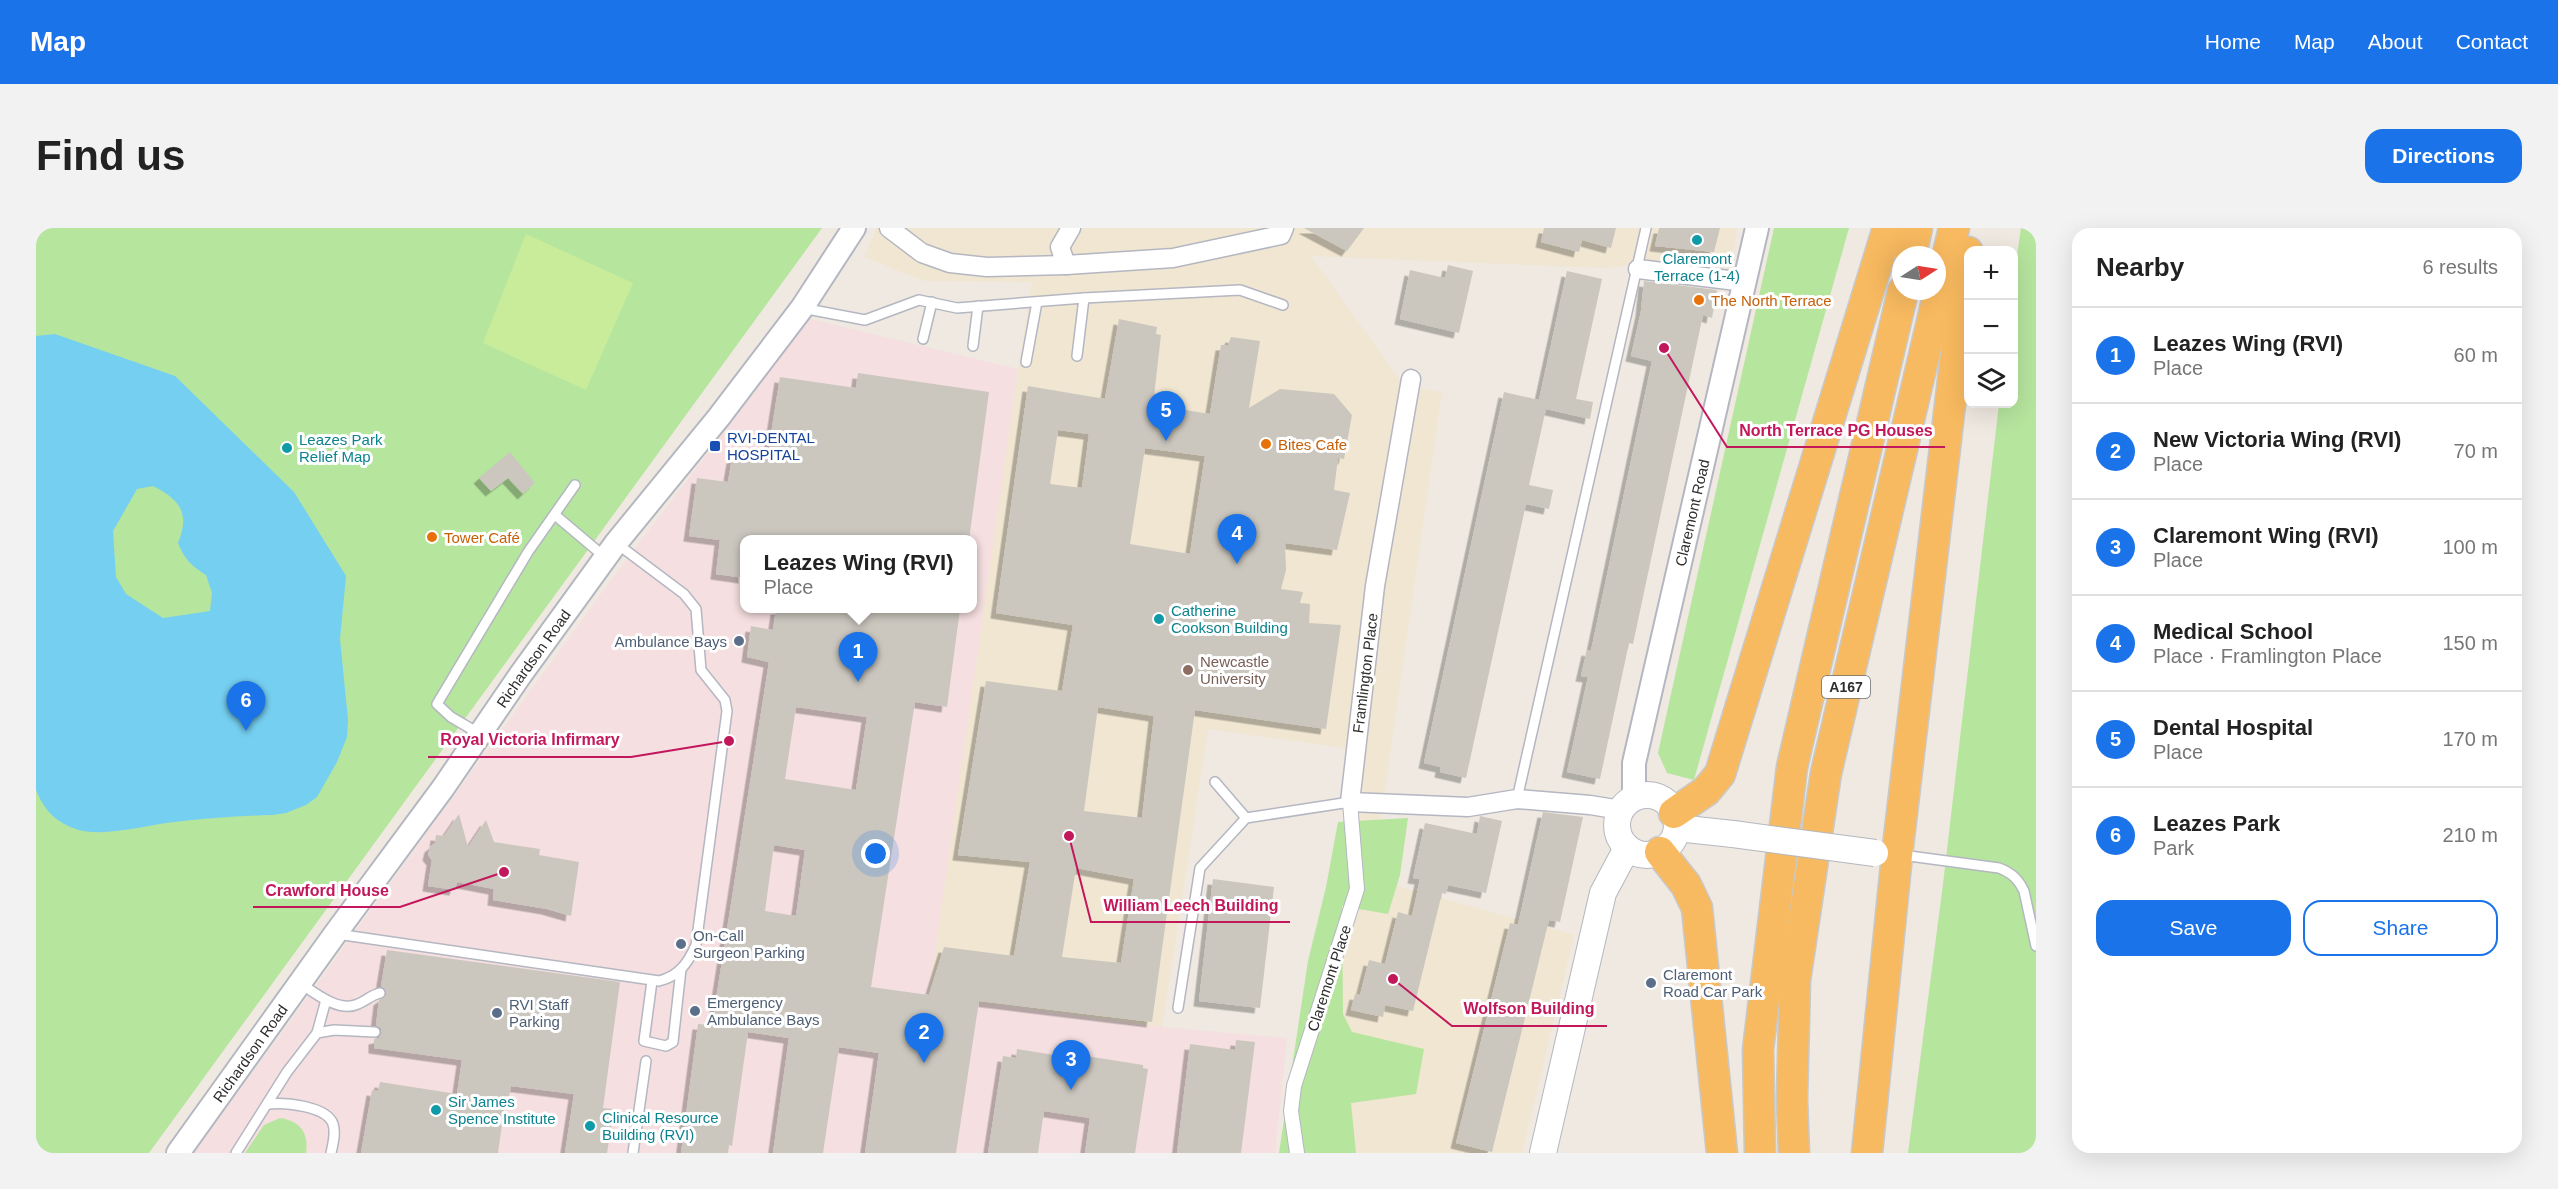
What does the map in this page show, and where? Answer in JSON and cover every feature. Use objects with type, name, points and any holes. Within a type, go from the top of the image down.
[{"type":"highway","points":[[1676,820],[1720,774],[1888,228]]},
{"type":"highway","points":[[1913,246],[1917,228]]},
{"type":"highway","name":"A167","points":[[1794,1153],[1792,1099],[1795,980],[1826,773],[1954,228]]},
{"type":"highway","points":[[1969,246],[1971,228]]},
{"type":"highway","points":[[1867,1153],[1886,854],[1964,287]]},
{"type":"highway","name":"A167","points":[[1760,1153],[1758,1050],[1792,767],[1901,300]]},
{"type":"highway","points":[[1660,852],[1686,885],[1697,908],[1722,1153]]},
{"type":"main road","points":[[1653,796],[1669,805],[1676,820],[1668,846],[1660,852],[1643,855],[1627,848],[1621,840],[1617,820],[1628,804],[1653,796]]},
{"type":"main road","points":[[1676,820],[1733,834],[1886,854]]},
{"type":"main road","points":[[1543,1153],[1604,893],[1627,848]]},
{"type":"street","name":"Richardson Road","points":[[178,1153],[611,550],[719,417],[802,308],[854,228]]},
{"type":"street","points":[[889,228],[922,253],[950,263],[987,267],[1066,265],[1173,258],[1281,235],[1284,228]]},
{"type":"street","points":[[1066,265],[1060,246],[1071,228]]},
{"type":"street","name":"Claremont Road","points":[[1628,804],[1634,763],[1757,228]]},
{"type":"street","points":[[1638,269],[1745,282]]},
{"type":"street","name":"Framlington Place","points":[[1350,802],[1375,586],[1411,379]]},
{"type":"street","points":[[1350,802],[1468,807],[1517,799],[1590,805],[1628,804]]},
{"type":"street","name":"Claremont Place","points":[[1297,1153],[1291,1111],[1294,1086],[1358,889],[1350,802]]},
{"type":"lane","points":[[1517,799],[1646,228]]},
{"type":"lane","points":[[802,308],[865,320],[919,300],[957,308],[1084,298],[1240,291],[1283,305]]},
{"type":"lane","points":[[1077,356],[1084,298]]},
{"type":"lane","points":[[923,339],[932,302]]},
{"type":"lane","points":[[1026,362],[1037,302]]},
{"type":"lane","points":[[973,346],[978,306]]},
{"type":"lane","points":[[480,734],[451,717],[437,704],[524,559],[575,485]]},
{"type":"lane","points":[[335,934],[652,981],[671,978],[690,961],[696,945],[727,711],[725,700],[701,670],[696,609],[684,594],[555,515]]},
{"type":"lane","points":[[1215,782],[1246,818]]},
{"type":"lane","points":[[1178,1008],[1200,868],[1246,818],[1350,802]]},
{"type":"lane","points":[[1886,854],[1999,868],[2009,872],[2020,882],[2024,891],[2036,946]]},
{"type":"lane","points":[[652,981],[644,1041],[666,1046],[672,1042],[681,969]]},
{"type":"lane","points":[[300,982],[326,1000],[354,1006],[380,993]]},
{"type":"lane","points":[[236,1153],[292,1065],[317,1033],[326,1000]]},
{"type":"lane","points":[[317,1033],[334,1030],[375,1032]]},
{"type":"lane","points":[[633,1153],[646,1061]]},
{"type":"lane","points":[[268,1104],[280,1102],[298,1105],[330,1119],[335,1132],[331,1153]]},
{"type":"shaded area","name":"Newcastle University","points":[[877,228],[1737,228],[1730,268],[1653,262],[1606,268],[1311,256],[1405,387],[1442,392],[1372,879],[1574,935],[1522,1153],[1291,1153],[1342,888],[1345,748],[1208,729],[1162,1027],[929,995],[1001,482],[1032,282],[924,281],[864,257]]},
{"type":"shaded area","points":[[810,319],[1018,369],[929,995],[1162,1027],[1287,1038],[1275,1153],[194,1153],[614,576]]},
{"type":"green space","points":[[36,228],[822,228],[149,1153],[36,1153]]},
{"type":"green space","points":[[1774,228],[1849,228],[1694,780],[1667,773],[1658,753]]},
{"type":"green space","points":[[2021,228],[2036,228],[2036,1153],[1908,1153],[1943,884],[1999,408],[2018,408],[2018,249]]},
{"type":"green space","points":[[526,234],[633,283],[586,390],[483,343]]},
{"type":"green space","points":[[1408,818],[1400,875],[1388,914],[1342,906],[1343,1014],[1352,1032],[1424,1049],[1416,1094],[1351,1103],[1356,1153],[1279,1153],[1308,961],[1326,887],[1338,822]]},
{"type":"green space","points":[[280,1118],[293,1122],[302,1129],[307,1146],[306,1153],[245,1153],[264,1125]]},
{"type":"water","points":[[55,334],[175,376],[294,492],[346,576],[340,639],[348,720],[347,737],[337,762],[317,797],[306,805],[286,813],[272,815],[198,819],[96,832],[66,825],[50,813],[42,803],[36,790],[36,336]],"holes":[[[153,486],[163,491],[176,503],[183,516],[182,533],[178,543],[189,562],[206,575],[212,593],[210,611],[163,618],[126,594],[116,577],[113,531],[137,489]]]},
{"type":"building","points":[[1304,228],[1364,228],[1347,251]]},
{"type":"building","points":[[1544,228],[1616,228],[1611,248],[1582,240],[1579,252],[1541,242]]},
{"type":"building","name":"Claremont Terrace (1-4)","points":[[1659,228],[1720,228],[1714,252],[1655,246]]},
{"type":"building","points":[[1448,265],[1473,271],[1459,333],[1400,319],[1410,270],[1445,278]]},
{"type":"building","points":[[1567,271],[1602,279],[1576,399],[1593,402],[1590,419],[1546,409],[1529,485],[1553,490],[1549,509],[1526,504],[1466,778],[1440,772],[1441,767],[1424,763],[1504,392],[1539,400]]},
{"type":"building","points":[[1644,281],[1717,290],[1712,318],[1703,315],[1633,644],[1629,643],[1600,779],[1567,772],[1588,677],[1581,676],[1587,650],[1591,651],[1652,361],[1631,356],[1641,311]]},
{"type":"building","points":[[1119,319],[1157,327],[1156,334],[1161,335],[1153,405],[1210,414],[1221,345],[1228,345],[1231,337],[1260,341],[1249,408],[1280,389],[1334,394],[1352,415],[1344,459],[1338,458],[1334,490],[1350,493],[1337,550],[1285,543],[1286,570],[1281,589],[1303,592],[1300,603],[1310,604],[1309,623],[1341,625],[1326,729],[1195,710],[1152,1022],[979,1001],[956,1153],[865,1153],[879,1053],[839,1047],[823,1153],[773,1153],[789,1038],[748,1032],[732,1146],[729,1145],[728,1153],[681,1153],[698,1024],[712,1025],[769,662],[747,657],[751,626],[773,630],[775,613],[959,613],[947,707],[915,702],[871,987],[929,995],[944,947],[1014,956],[1030,862],[958,855],[986,681],[1062,691],[1073,625],[996,613],[1028,386],[1105,399]],"holes":[[[1058,430],[1089,434],[1082,488],[1050,484]],[[1145,448],[1205,456],[1190,554],[1130,544]],[[796,707],[867,717],[856,790],[785,779]],[[1098,707],[1154,716],[1142,818],[1084,811]],[[774,845],[805,850],[796,916],[765,911]],[[1076,868],[1134,879],[1121,963],[1062,957]]]},
{"type":"building","points":[[858,373],[989,392],[970,535],[740,535],[740,577],[716,574],[720,540],[689,536],[697,478],[728,482],[736,449],[768,453],[780,377],[856,388]]},
{"type":"building","points":[[510,452],[535,483],[523,494],[508,478],[491,491],[479,478]]},
{"type":"building","points":[[1543,812],[1583,817],[1560,922],[1549,920],[1492,1152],[1456,1143],[1510,923],[1518,925]]},
{"type":"building","points":[[459,814],[468,847],[486,820],[494,842],[540,849],[539,855],[579,862],[571,916],[547,909],[493,900],[494,889],[457,882],[455,890],[428,886],[432,860],[428,855],[430,847],[435,843],[436,835],[444,836]]},
{"type":"building","points":[[1480,816],[1502,821],[1486,893],[1448,885],[1446,894],[1442,893],[1413,1011],[1385,1005],[1383,1017],[1351,1010],[1355,994],[1360,995],[1369,960],[1385,964],[1398,912],[1412,916],[1420,879],[1413,878],[1425,823],[1477,834]]},
{"type":"building","points":[[1213,879],[1274,887],[1260,1008],[1199,1001]]},
{"type":"building","name":"RVI Staff Parking","points":[[387,950],[620,982],[603,1108],[614,1109],[607,1153],[565,1153],[574,1094],[511,1086],[509,1096],[506,1096],[498,1153],[361,1153],[372,1090],[378,1091],[380,1082],[457,1094],[462,1060],[374,1048],[374,1039],[379,1038],[382,1033],[381,1028],[376,1025],[379,1000],[387,994],[381,986]]},
{"type":"building","points":[[1236,1040],[1255,1042],[1241,1153],[1177,1153],[1190,1044],[1235,1050]]},
{"type":"building","points":[[1017,1049],[1054,1055],[1055,1051],[1143,1065],[1143,1068],[1148,1069],[1135,1153],[1085,1153],[1090,1118],[1044,1111],[1038,1153],[988,1153],[1003,1056],[1016,1058]]},
{"type":"place","name":"Claremont Terrace (1-4)","points":[[1697,240]]},
{"type":"place","name":"The North Terrace","points":[[1699,300]]},
{"type":"place","name":"North Terrace PG Houses","points":[[1664,348]]},
{"type":"place","name":"Dental Hospital","points":[[1166,441]]},
{"type":"place","name":"Bites Cafe","points":[[1266,444]]},
{"type":"place","name":"RVI-DENTAL HOSPITAL","points":[[715,446]]},
{"type":"place","name":"Leazes Park Relief Map","points":[[287,448]]},
{"type":"place","name":"Tower Café","points":[[432,537]]},
{"type":"place","name":"Medical School","points":[[1237,564]]},
{"type":"place","name":"Catherine Cookson Building","points":[[1159,619]]},
{"type":"place","name":"Ambulance Bays","points":[[739,641]]},
{"type":"place","name":"Newcastle University","points":[[1188,670]]},
{"type":"place","name":"Leazes Wing (RVI)","points":[[858,682]]},
{"type":"place","name":"Leazes Park","points":[[246,731]]},
{"type":"place","name":"Royal Victoria Infirmary","points":[[729,741]]},
{"type":"place","name":"William Leech Building","points":[[1069,836]]},
{"type":"place","name":"Crawford House","points":[[504,872]]},
{"type":"place","name":"On-Call Surgeon Parking","points":[[681,944]]},
{"type":"place","name":"Wolfson Building","points":[[1393,979]]},
{"type":"place","name":"Claremont Road Car Park","points":[[1651,983]]},
{"type":"place","name":"Emergency Ambulance Bays","points":[[695,1011]]},
{"type":"place","name":"RVI Staff Parking","points":[[497,1013]]},
{"type":"place","name":"New Victoria Wing (RVI)","points":[[924,1063]]},
{"type":"place","name":"Claremont Wing (RVI)","points":[[1071,1090]]},
{"type":"place","name":"Sir James Spence Institute","points":[[436,1110]]},
{"type":"place","name":"Clinical Resource Building (RVI)","points":[[590,1126]]}]
